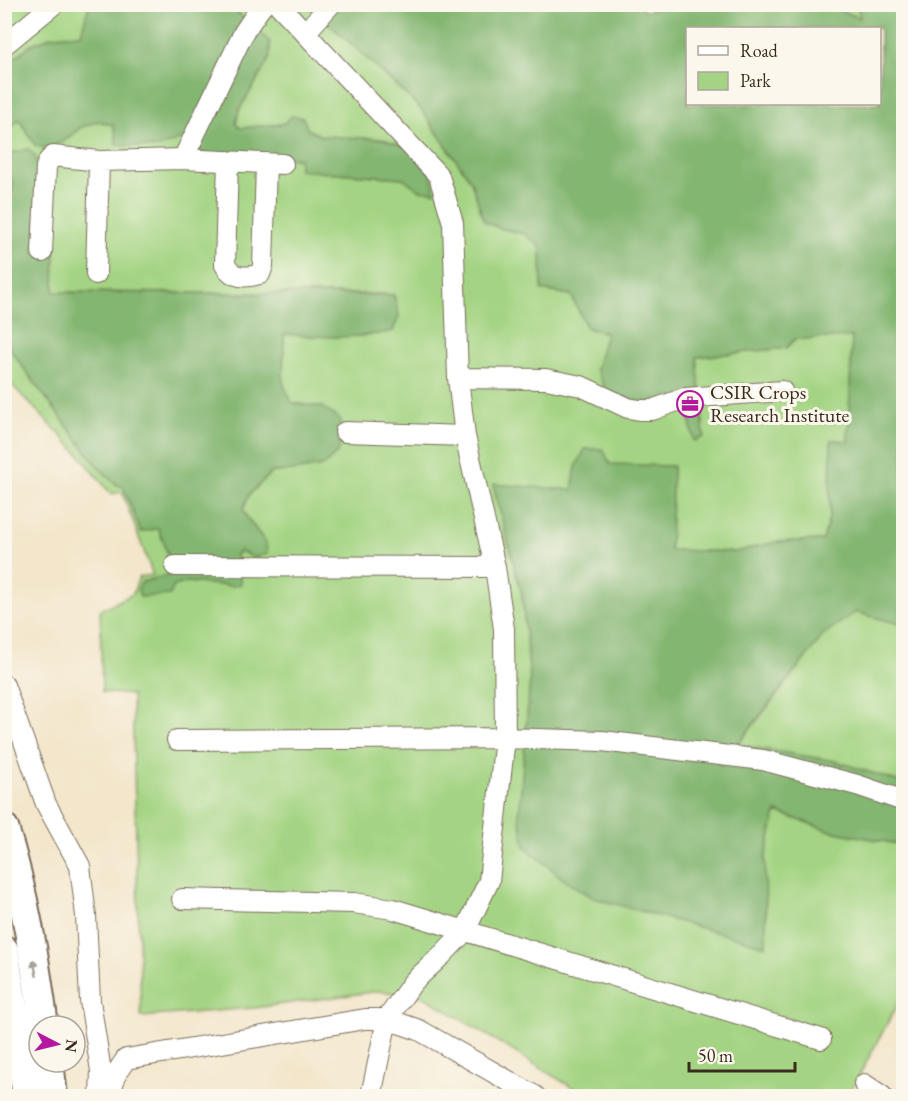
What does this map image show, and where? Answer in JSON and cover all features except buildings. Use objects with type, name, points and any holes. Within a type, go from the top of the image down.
[{"type":"highway","points":[[4,828],[23,905],[42,1014]]},
{"type":"highway","points":[[4,950],[27,1096]]},
{"type":"highway","points":[[51,1074],[54,1096]]},
{"type":"street","points":[[4,45],[54,4]]},
{"type":"street","points":[[183,159],[244,32],[263,4]]},
{"type":"street","points":[[278,4],[439,176],[453,224],[458,378],[465,436],[495,567],[504,630],[505,738],[489,881],[465,931],[413,982],[387,1019],[371,1096]]},
{"type":"street","points":[[305,33],[331,4]]},
{"type":"street","points":[[42,252],[46,167],[53,156],[99,160],[183,159],[274,163],[264,257],[260,274],[251,277],[229,273],[225,265],[228,161]]},
{"type":"street","points":[[96,274],[99,160]]},
{"type":"street","points":[[458,378],[546,379],[581,386],[628,408],[640,410],[652,410],[685,398],[782,391]]},
{"type":"street","points":[[345,432],[465,436]]},
{"type":"street","points":[[175,566],[495,567]]},
{"type":"street","points":[[4,685],[46,804],[80,866],[86,916],[90,1001],[101,1071],[100,1096]]},
{"type":"street","points":[[177,740],[505,738],[602,741],[763,760],[857,785],[903,801]]},
{"type":"street","points":[[182,899],[354,903],[393,909],[821,1039]]},
{"type":"street","points":[[105,1096],[126,1059],[365,1019],[387,1019],[420,1030],[535,1096]]},
{"type":"street","points":[[864,1084],[882,1096]]},
{"type":"green space","points":[[241,4],[306,5],[420,108],[471,181],[484,221],[499,228],[525,234],[541,248],[542,290],[571,295],[587,328],[607,333],[596,369],[674,396],[688,412],[694,441],[704,437],[697,357],[786,348],[795,339],[852,337],[848,441],[831,440],[830,515],[823,540],[776,542],[736,552],[669,550],[673,466],[576,467],[573,490],[493,485],[522,595],[530,680],[519,815],[766,946],[765,859],[776,812],[831,831],[903,845],[903,994],[848,1096],[586,1096],[425,997],[379,991],[254,1008],[141,1017],[132,695],[102,692],[100,610],[133,594],[139,577],[153,575],[122,492],[111,494],[79,454],[5,378],[4,341],[98,467],[117,485],[123,486],[141,532],[158,528],[175,573],[142,582],[174,586],[187,582],[232,586],[236,555],[240,551],[266,543],[243,510],[249,495],[272,472],[292,471],[322,407],[292,404],[283,383],[284,334],[353,336],[393,331],[394,295],[53,292],[35,254],[10,173],[13,185],[10,196],[4,197],[5,135],[19,118],[27,131],[63,142],[81,127],[99,121],[113,125],[116,144],[185,138],[209,155],[299,158],[299,170],[403,178],[419,190],[383,139],[322,136],[308,130],[292,116],[283,124],[241,128],[236,124],[239,110],[270,56],[270,42],[236,12]]},
{"type":"green space","points":[[640,4],[644,11],[682,4],[823,4],[860,18],[857,5],[903,5],[903,625],[856,612],[825,633],[737,745],[835,761],[903,783],[903,845],[831,831],[776,812],[765,859],[766,946],[594,898],[563,879],[525,846],[519,815],[530,680],[522,595],[493,484],[572,490],[576,467],[585,449],[603,449],[610,464],[673,466],[670,550],[736,552],[776,542],[823,540],[830,515],[831,440],[848,441],[852,337],[795,339],[786,348],[697,357],[704,437],[694,441],[688,412],[674,397],[642,403],[606,391],[596,369],[606,333],[587,328],[571,295],[542,290],[541,248],[525,234],[499,228],[484,221],[471,181],[420,108],[306,5]]},
{"type":"green space","points":[[13,5],[89,5],[81,34],[53,36],[32,44],[5,66],[4,11]]},
{"type":"green space","points":[[89,5],[241,5],[237,12],[270,42],[270,57],[239,110],[236,124],[240,128],[283,124],[292,116],[303,118],[308,130],[322,136],[383,139],[406,147],[431,173],[435,192],[419,190],[403,178],[299,170],[299,158],[209,155],[201,152],[197,142],[185,138],[156,148],[116,145],[113,125],[99,121],[81,127],[63,142],[46,148],[35,145],[19,119],[5,135],[5,66],[32,44],[53,36],[81,34]]},
{"type":"green space","points":[[823,5],[857,5],[861,18]]},
{"type":"green space","points":[[28,149],[35,156],[39,168],[35,254],[55,255],[54,292],[394,295],[399,316],[393,331],[353,336],[284,334],[283,383],[292,403],[322,407],[341,420],[339,451],[323,466],[272,472],[249,495],[243,510],[266,543],[267,554],[254,558],[240,551],[236,555],[241,584],[232,586],[187,582],[174,586],[170,595],[140,597],[138,589],[142,582],[175,573],[158,528],[141,532],[123,486],[117,485],[98,467],[5,341],[5,197],[10,196],[13,185],[6,161],[9,154]]},
{"type":"green space","points":[[856,612],[903,625],[903,783],[835,761],[737,746],[825,633]]},
{"type":"place","name":"CSIR Crops Research Institute","points":[[690,404]]}]
